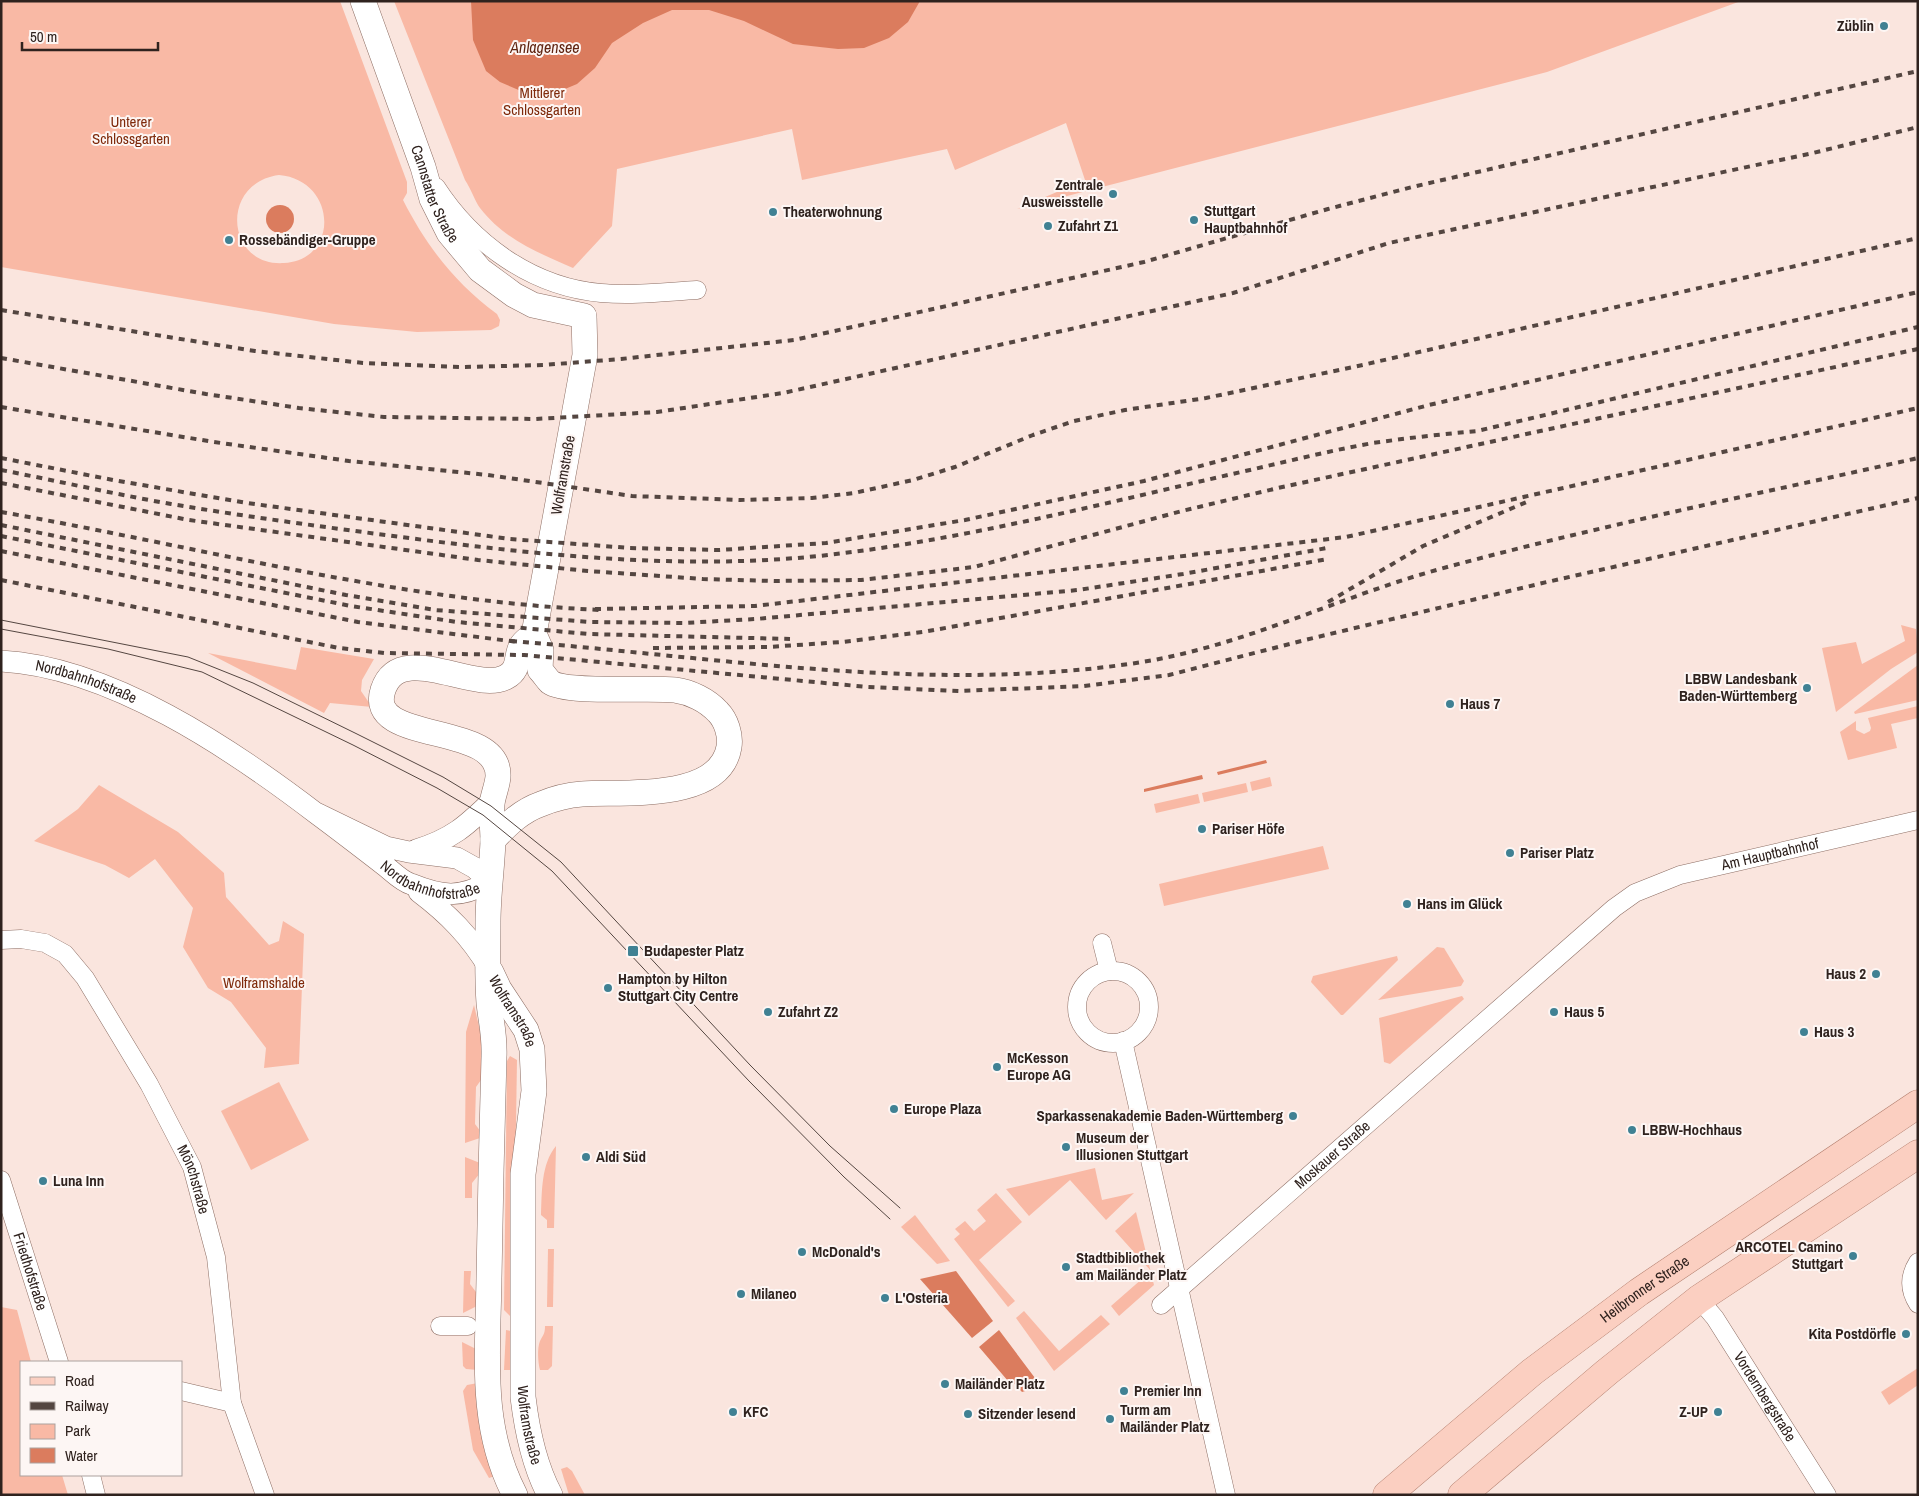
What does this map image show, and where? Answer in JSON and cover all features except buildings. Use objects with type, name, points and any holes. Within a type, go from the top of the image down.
[{"type":"main road","name":"Cannstatter Straße","points":[[363,1],[424,167],[438,213],[449,233],[480,270],[514,295],[533,305],[584,316]]},
{"type":"main road","name":"Wolframstraße","points":[[493,840],[524,812],[540,804],[580,794],[652,792],[678,788],[698,782],[711,775],[727,757],[730,742],[726,723],[718,712],[700,698],[677,690],[570,688],[551,682],[540,670],[541,650],[534,634],[585,355],[584,316]]},
{"type":"main road","name":"Wolframstraße","points":[[493,840],[492,801],[498,774],[494,758],[473,744],[433,734],[390,716],[383,708],[382,691],[394,674],[409,668],[487,680],[506,678],[518,666],[522,645],[534,634]]},
{"type":"main road","points":[[489,968],[490,882],[493,840]]},
{"type":"main road","name":"Wolframstraße","points":[[489,968],[489,1004],[495,1035],[490,1154],[478,1326],[492,1433],[498,1456],[515,1495]]},
{"type":"main road","name":"Wolframstraße","points":[[489,968],[499,989],[526,1030],[532,1049],[534,1092],[523,1174],[523,1397],[526,1424],[539,1470],[550,1495]]},
{"type":"main road","points":[[494,1058],[506,1049],[513,1048],[520,1051],[526,1056],[533,1075]]},
{"type":"main road","name":"Heilbronner Straße","points":[[1387,1495],[1532,1372],[1639,1292],[1918,1104]]},
{"type":"main road","points":[[1462,1495],[1607,1372],[1700,1298],[1918,1154]]},
{"type":"main road","points":[[478,1326],[522,1327]]},
{"type":"street","points":[[424,167],[442,196],[472,232],[498,254],[530,273],[569,288],[600,293],[633,294],[697,290]]},
{"type":"street","name":"Nordbahnhofstraße","points":[[1,662],[23,663],[59,671],[139,700],[217,746],[316,813],[409,884],[446,895],[473,891],[490,882],[474,868],[457,858],[408,852],[386,847],[316,813]]},
{"type":"street","points":[[408,852],[434,844],[463,829],[492,801]]},
{"type":"street","name":"Am Hauptbahnhof","points":[[1502,1006],[1625,899],[1658,882],[1680,875],[1918,820]]},
{"type":"street","points":[[409,884],[458,925],[474,943],[489,968]]},
{"type":"street","name":"Mönchstraße","points":[[1,940],[20,939],[45,944],[65,954],[84,978],[149,1084],[192,1167],[216,1257],[232,1403],[265,1495]]},
{"type":"street","points":[[1102,943],[1109,971]]},
{"type":"street","points":[[1109,971],[1131,976],[1140,983],[1149,1002],[1149,1012],[1141,1029],[1134,1036],[1123,1041],[1102,1041],[1091,1035],[1083,1026],[1078,1015],[1077,1003],[1080,991],[1087,981],[1097,974],[1109,971]]},
{"type":"street","name":"Moskauer Straße","points":[[1161,1305],[1502,1006]]},
{"type":"street","points":[[1123,1041],[1226,1495]]},
{"type":"street","name":"Friedhofstraße","points":[[1,1180],[59,1361]]},
{"type":"street","points":[[1918,1262],[1911,1272],[1911,1294],[1918,1304]]},
{"type":"street","name":"Vordernbergstraße","points":[[1700,1298],[1715,1318],[1827,1495]]},
{"type":"street","points":[[440,1326],[478,1326]]},
{"type":"street","points":[[182,1391],[232,1403]]},
{"type":"street","points":[[90,1476],[96,1495]]},
{"type":"green space","name":"Unterer Schlossgarten","points":[[1,1],[340,1],[407,182],[407,193],[403,200],[432,249],[443,263],[468,290],[497,314],[500,320],[499,326],[491,330],[417,332],[334,324],[1,267]],"holes":[[[279,175],[298,180],[312,190],[321,204],[324,220],[322,235],[315,249],[302,259],[284,263],[265,261],[250,252],[241,239],[237,224],[239,207],[246,193],[260,181]]]},
{"type":"green space","name":"Mittlerer Schlossgarten","points":[[394,1],[1741,1],[1547,72],[1017,209],[1085,180],[1066,123],[955,170],[947,149],[802,180],[792,129],[617,169],[612,226],[573,268],[511,237],[500,229],[480,208],[465,180]]},
{"type":"green space","points":[[1901,625],[1916,629],[1918,652],[1891,669],[1836,712],[1822,648],[1856,642],[1862,664],[1905,641]]},
{"type":"green space","points":[[301,647],[374,659],[362,680],[361,691],[372,707],[330,703],[324,713],[208,653],[296,670]]},
{"type":"green space","points":[[1918,665],[1918,700],[1855,714],[1854,712]]},
{"type":"green space","points":[[1918,706],[1918,718],[1891,724],[1897,748],[1848,760],[1840,732],[1856,721],[1856,730],[1864,734],[1870,731],[1871,728],[1868,718]]},
{"type":"green space","points":[[1270,777],[1272,786],[1252,791],[1250,782]]},
{"type":"green space","points":[[1246,783],[1248,792],[1204,802],[1202,793]]},
{"type":"green space","name":"Wolframshalde","points":[[99,785],[178,832],[224,873],[226,897],[269,945],[279,941],[283,921],[304,934],[299,1064],[264,1068],[266,1048],[231,1002],[208,988],[183,947],[193,908],[155,859],[129,878],[105,865],[34,841],[78,809]]},
{"type":"green space","points":[[1198,794],[1200,803],[1156,813],[1154,804]]},
{"type":"green space","points":[[1323,846],[1329,869],[1164,906],[1159,884]]},
{"type":"green space","points":[[1437,947],[1444,948],[1464,981],[1461,986],[1378,1000]]},
{"type":"green space","points":[[1397,956],[1398,960],[1343,1015],[1311,982],[1313,976]]},
{"type":"green space","points":[[1462,996],[1464,999],[1390,1064],[1384,1062],[1379,1018]]},
{"type":"green space","points":[[474,1005],[481,1035],[481,1080],[476,1087],[475,1124],[481,1132],[480,1138],[465,1143],[466,1032]]},
{"type":"green space","points":[[510,1056],[517,1060],[513,1314],[510,1316],[504,1310],[507,1061]]},
{"type":"green space","points":[[279,1082],[309,1140],[251,1170],[221,1111]]},
{"type":"green space","points":[[556,1146],[554,1228],[547,1228],[547,1220],[541,1215],[542,1188],[547,1161]]},
{"type":"green space","points":[[465,1157],[480,1163],[480,1173],[472,1183],[472,1198],[465,1198]]},
{"type":"green space","points":[[1095,1168],[1102,1200],[1134,1193],[1106,1220],[1070,1180],[1029,1216],[1006,1189]]},
{"type":"green space","points":[[996,1193],[1022,1222],[979,1260],[1015,1301],[1008,1307],[954,1239],[960,1234],[955,1229],[965,1221],[974,1231],[986,1221],[977,1210]]},
{"type":"green space","points":[[1136,1212],[1150,1270],[1115,1231]]},
{"type":"green space","points":[[915,1215],[950,1261],[937,1264],[901,1227]]},
{"type":"green space","points":[[548,1249],[554,1249],[553,1307],[547,1307]]},
{"type":"green space","points":[[464,1271],[471,1271],[470,1284],[479,1296],[479,1305],[463,1313]]},
{"type":"green space","points":[[1151,1271],[1154,1285],[1119,1316],[1111,1306]]},
{"type":"green space","points":[[1,1307],[17,1310],[31,1361],[20,1361],[20,1476],[62,1476],[68,1495],[1,1495]]},
{"type":"green space","points":[[1024,1311],[1059,1351],[1101,1315],[1110,1324],[1054,1371],[1016,1318]]},
{"type":"green space","points":[[545,1326],[553,1326],[552,1366],[548,1370],[540,1370],[538,1348]]},
{"type":"green space","points":[[506,1330],[511,1331],[512,1370],[504,1370]]},
{"type":"green space","points":[[462,1342],[478,1350],[478,1370],[466,1369],[463,1366]]},
{"type":"green space","points":[[1918,1368],[1918,1385],[1889,1405],[1881,1392]]},
{"type":"green space","points":[[478,1383],[498,1475],[489,1478],[473,1450],[463,1391],[467,1385]]},
{"type":"green space","points":[[567,1467],[572,1471],[585,1495],[569,1495],[561,1469]]},
{"type":"water","name":"Anlagensee","points":[[471,1],[920,1],[908,22],[889,38],[864,48],[838,49],[793,44],[744,21],[709,10],[672,10],[643,23],[612,43],[595,68],[577,84],[553,94],[521,91],[500,82],[486,71],[473,40]]},
{"type":"water","points":[[280,205],[290,209],[294,219],[290,229],[280,233],[270,229],[266,219],[270,209]]},
{"type":"water","points":[[1266,760],[1267,763],[1218,775],[1217,772]]},
{"type":"water","points":[[1202,775],[1203,779],[1144,792],[1144,789]]},
{"type":"water","points":[[956,1271],[993,1321],[972,1338],[920,1279]]},
{"type":"water","points":[[999,1330],[1041,1386],[1022,1392],[1011,1380],[1008,1381],[979,1347]]},
{"type":"tram line","points":[[1,620],[188,657],[253,683],[357,734],[443,777],[491,806],[561,862],[750,1065],[830,1146],[900,1208]]},
{"type":"tram line","points":[[1,629],[108,649],[202,672],[353,745],[437,788],[483,815],[552,871],[749,1081],[844,1177],[890,1219]]},
{"type":"railway","points":[[1,310],[255,351],[363,363],[462,367],[543,365],[621,359],[794,340],[1144,262],[1412,187],[1918,71]]},
{"type":"railway","points":[[1,358],[206,394],[299,408],[384,417],[535,419],[657,412],[783,393],[1233,293],[1389,243],[1813,153],[1918,127]]},
{"type":"railway","points":[[1,407],[214,442],[349,461],[488,475],[632,496],[740,500],[812,498],[854,493],[913,480],[955,467],[1033,435],[1074,421],[1125,410],[1206,398],[1358,366],[1918,238]]},
{"type":"railway","points":[[1,458],[247,503],[510,539],[630,548],[719,550],[826,543],[965,520],[1144,481],[1429,405],[1918,292]]},
{"type":"railway","points":[[1,470],[171,504],[329,527],[525,552],[626,560],[727,561],[777,559],[828,555],[932,540],[1087,508],[1356,446],[1477,431],[1918,327]]},
{"type":"railway","points":[[1,483],[189,520],[478,560],[588,571],[703,579],[775,581],[861,580],[974,567],[1182,511],[1278,488],[1918,349]]},
{"type":"railway","points":[[595,609],[755,606],[1346,537],[1918,408]]},
{"type":"railway","points":[[511,641],[824,670],[902,674],[980,675],[1058,672],[1136,663],[1214,646],[1402,580],[1499,553],[1618,524],[1918,458]]},
{"type":"railway","points":[[1,580],[339,648],[384,653],[524,655],[868,687],[959,691],[1084,686],[1169,675],[1547,582],[1918,498]]},
{"type":"railway","points":[[1328,602],[1423,546],[1529,501]]},
{"type":"railway","points":[[1,512],[374,584],[449,596],[525,605],[601,610]]},
{"type":"railway","points":[[1,525],[346,595],[435,610],[590,622],[684,623],[756,619],[1078,590],[1183,574],[1327,548]]},
{"type":"railway","points":[[1,536],[351,606],[457,622],[588,634],[790,639]]},
{"type":"railway","points":[[1,551],[358,622],[518,642]]},
{"type":"railway","points":[[653,648],[768,647],[842,642],[923,632],[1328,559]]},
{"type":"place","name":"Züblin","points":[[1884,26]]},
{"type":"place","name":"Zentrale Ausweisstelle","points":[[1113,194]]},
{"type":"place","name":"Theaterwohnung","points":[[773,212]]},
{"type":"place","name":"Stuttgart Hauptbahnhof","points":[[1194,220]]},
{"type":"place","name":"Zufahrt Z1","points":[[1048,226]]},
{"type":"place","name":"Rossebändiger-Gruppe","points":[[229,240]]},
{"type":"place","name":"LBBW Landesbank Baden-Württemberg","points":[[1807,688]]},
{"type":"place","name":"Haus 7","points":[[1450,704]]},
{"type":"place","name":"Pariser Höfe","points":[[1202,829]]},
{"type":"place","name":"Pariser Platz","points":[[1510,853]]},
{"type":"place","name":"Hans im Glück","points":[[1407,904]]},
{"type":"place","name":"Budapester Platz","points":[[633,951]]},
{"type":"place","name":"Haus 2","points":[[1876,974]]},
{"type":"place","name":"Hampton by Hilton Stuttgart City Centre","points":[[608,988]]},
{"type":"place","name":"Zufahrt Z2","points":[[768,1012]]},
{"type":"place","name":"Haus 5","points":[[1554,1012]]},
{"type":"place","name":"Haus 3","points":[[1804,1032]]},
{"type":"place","name":"McKesson Europe AG","points":[[997,1067]]},
{"type":"place","name":"Europe Plaza","points":[[894,1109]]},
{"type":"place","name":"Sparkassenakademie Baden-Württemberg","points":[[1293,1116]]},
{"type":"place","name":"LBBW-Hochhaus","points":[[1632,1130]]},
{"type":"place","name":"Museum der Illusionen Stuttgart","points":[[1066,1147]]},
{"type":"place","name":"Aldi Süd","points":[[586,1157]]},
{"type":"place","name":"Luna Inn","points":[[43,1181]]},
{"type":"place","name":"McDonald's","points":[[802,1252]]},
{"type":"place","name":"ARCOTEL Camino Stuttgart","points":[[1853,1256]]},
{"type":"place","name":"Stadtbibliothek am Mailänder Platz","points":[[1066,1267]]},
{"type":"place","name":"Milaneo","points":[[741,1294]]},
{"type":"place","name":"L'Osteria","points":[[885,1298]]},
{"type":"place","name":"Kita Postdörfle","points":[[1906,1334]]},
{"type":"place","name":"Mailänder Platz","points":[[945,1384]]},
{"type":"place","name":"Premier Inn","points":[[1124,1391]]},
{"type":"place","name":"KFC","points":[[733,1412]]},
{"type":"place","name":"Z-UP","points":[[1718,1412]]},
{"type":"place","name":"Sitzender lesend","points":[[968,1414]]},
{"type":"place","name":"Turm am Mailänder Platz","points":[[1110,1419]]}]
